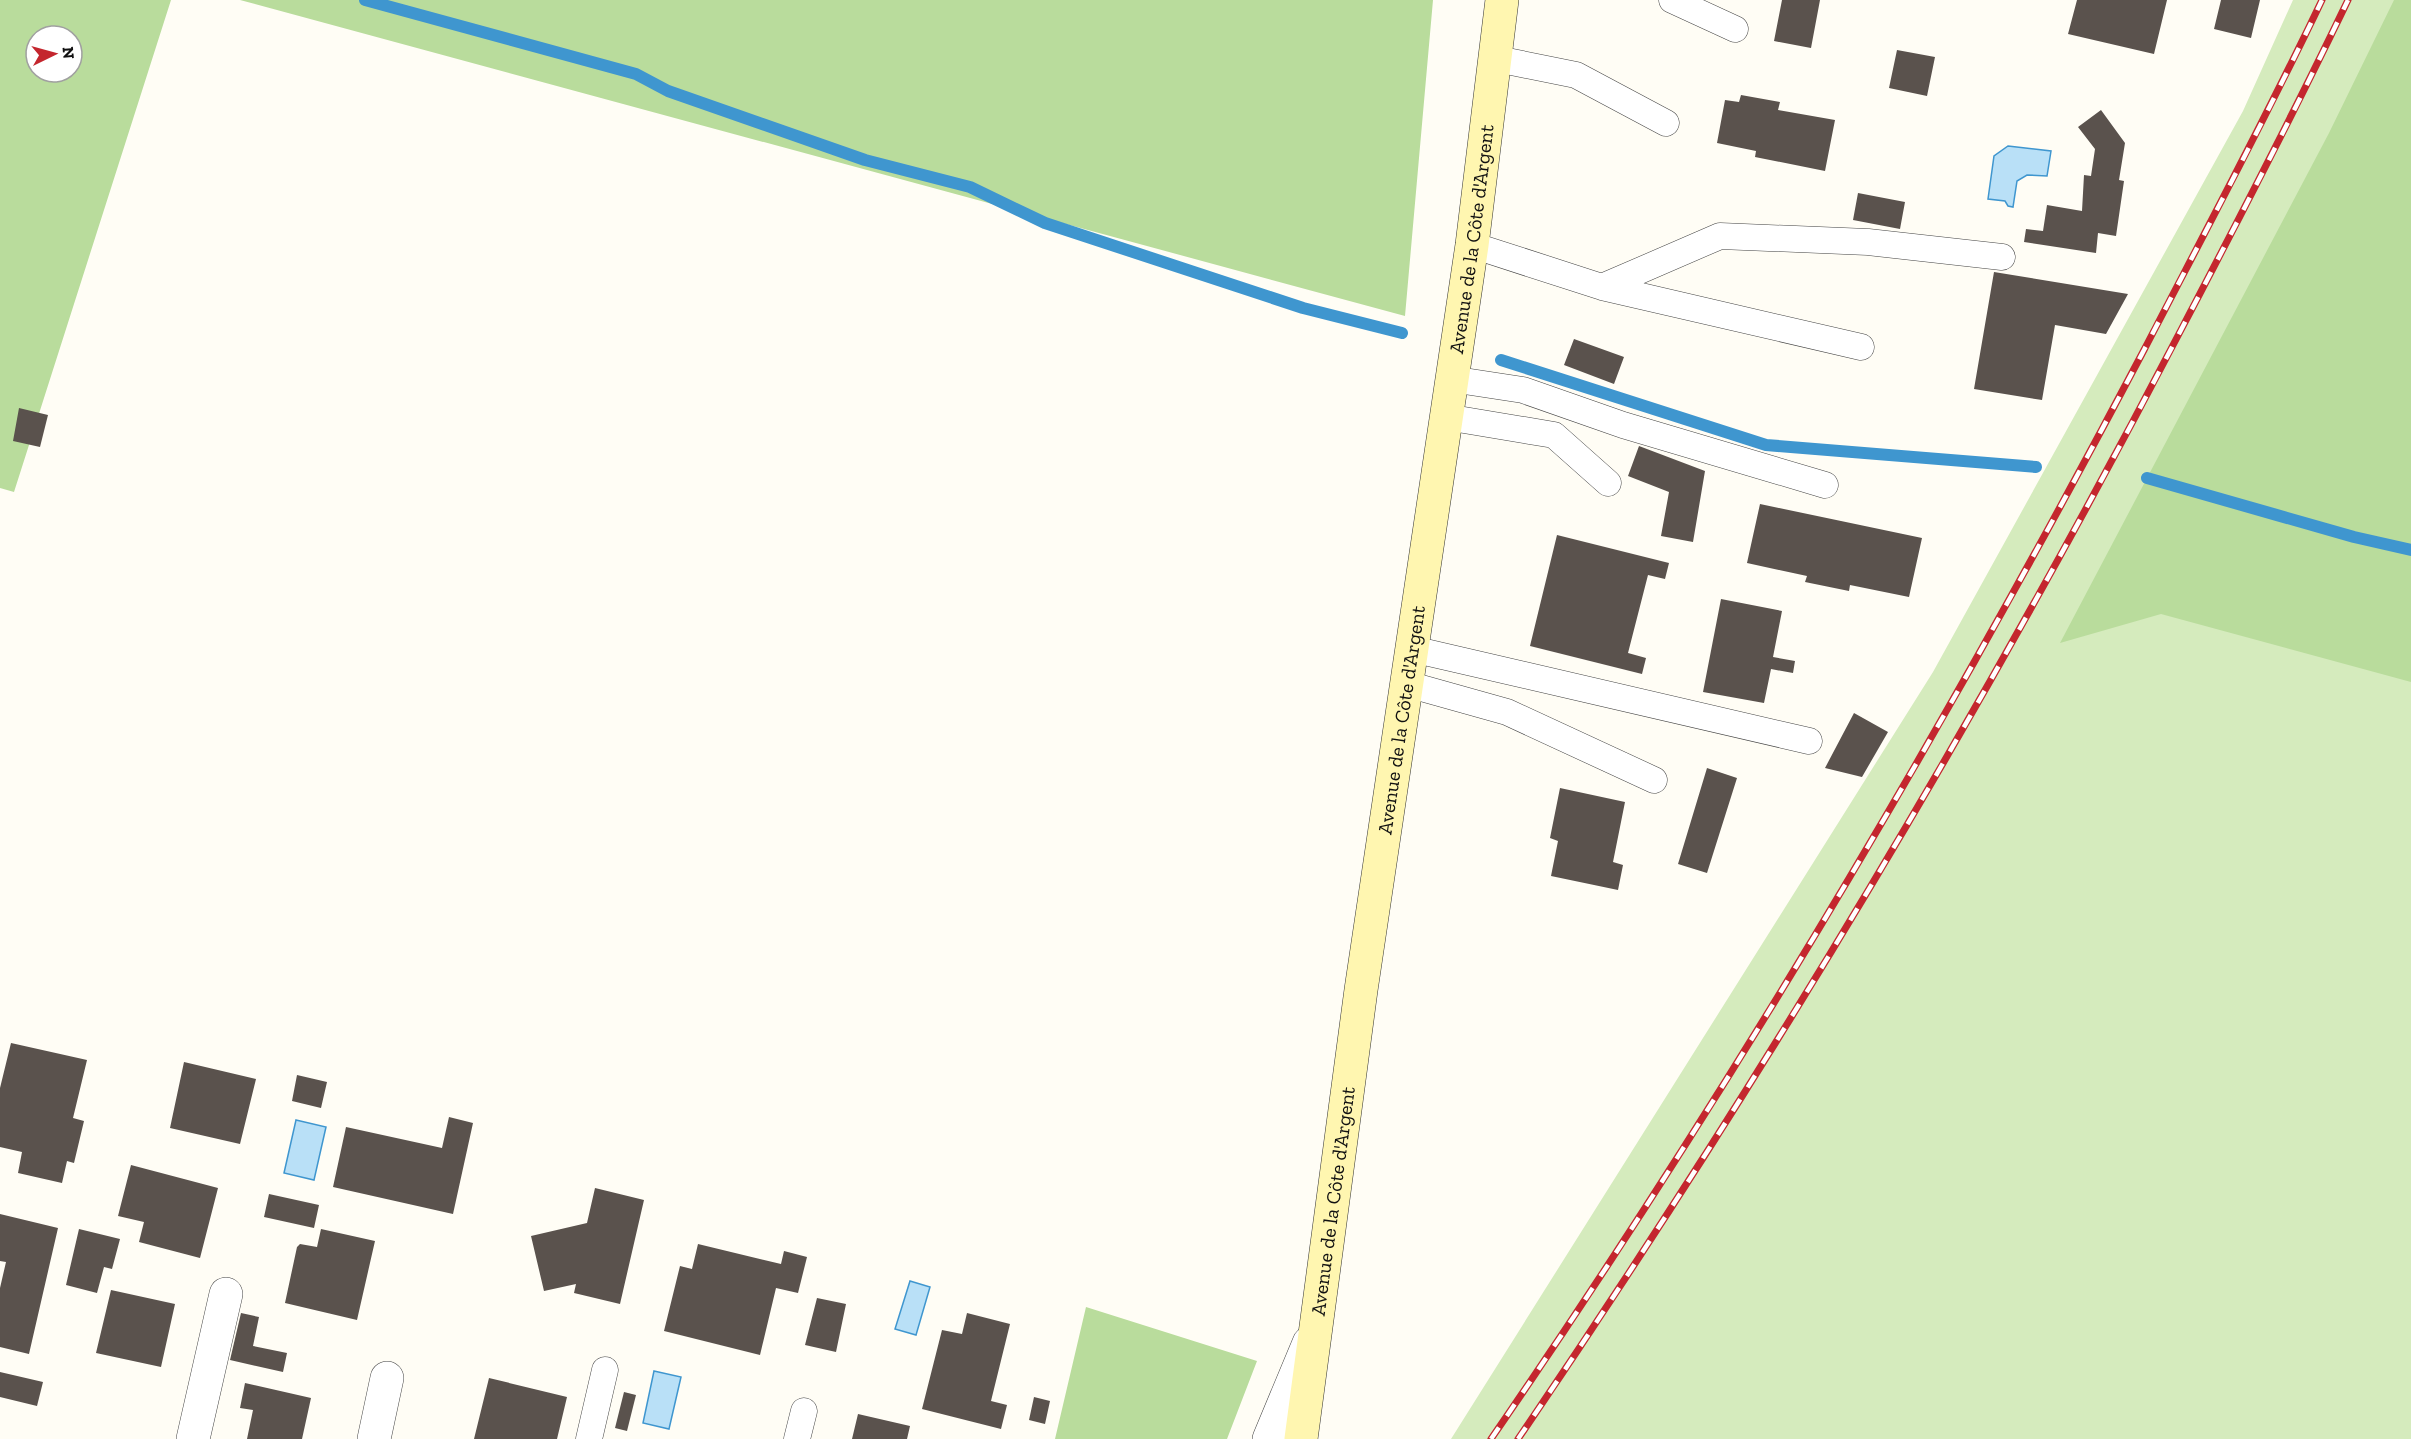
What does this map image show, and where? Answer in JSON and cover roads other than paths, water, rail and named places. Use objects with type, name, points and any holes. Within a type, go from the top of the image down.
[{"type":"main road","name":"Avenue de la Côte d'Argent","points":[[1301,1439],[1361,990],[1472,245],[1497,59],[1502,0]]},
{"type":"street","points":[[194,1439],[226,1294]]},
{"type":"street","points":[[1269,1439],[1317,1325]]},
{"type":"street","points":[[374,1439],[387,1378]]},
{"type":"lane","points":[[1672,0],[1735,29]]},
{"type":"lane","points":[[1497,59],[1576,75],[1666,123]]},
{"type":"lane","points":[[1602,287],[1720,236],[1868,242],[2002,257]]},
{"type":"lane","points":[[1472,245],[1602,287],[1861,347]]},
{"type":"lane","points":[[1451,379],[1523,390],[1623,425],[1826,485]]},
{"type":"lane","points":[[1446,417],[1554,435],[1608,483]]},
{"type":"lane","points":[[1412,649],[1809,741]]},
{"type":"lane","points":[[1407,684],[1507,712],[1654,780]]},
{"type":"lane","points":[[589,1439],[605,1370]]},
{"type":"lane","points":[[797,1439],[804,1411]]},
{"type":"water","points":[[2008,146],[2051,151],[2047,176],[2027,175],[2017,181],[2013,207],[2008,206],[2005,201],[1988,199],[1994,156]]},
{"type":"water","points":[[296,1120],[326,1127],[314,1180],[284,1173]]},
{"type":"water","points":[[910,1281],[930,1287],[916,1335],[895,1329]]},
{"type":"water","points":[[654,1371],[681,1377],[669,1429],[643,1423]]},
{"type":"waterway","points":[[365,0],[636,74],[668,91],[865,160],[970,187],[1045,223],[1303,308],[1402,333]]},
{"type":"waterway","points":[[1501,360],[1766,445],[2036,467]]},
{"type":"waterway","points":[[2147,478],[2354,537],[2411,550]]},
{"type":"railway","points":[[1491,1439],[1667,1174],[1834,904],[1914,767],[1993,629],[2144,350],[2257,132],[2322,0]]},
{"type":"railway","points":[[1518,1439],[1696,1169],[1782,1032],[1949,754],[2106,471],[2182,328],[2246,206],[2348,0]]}]
